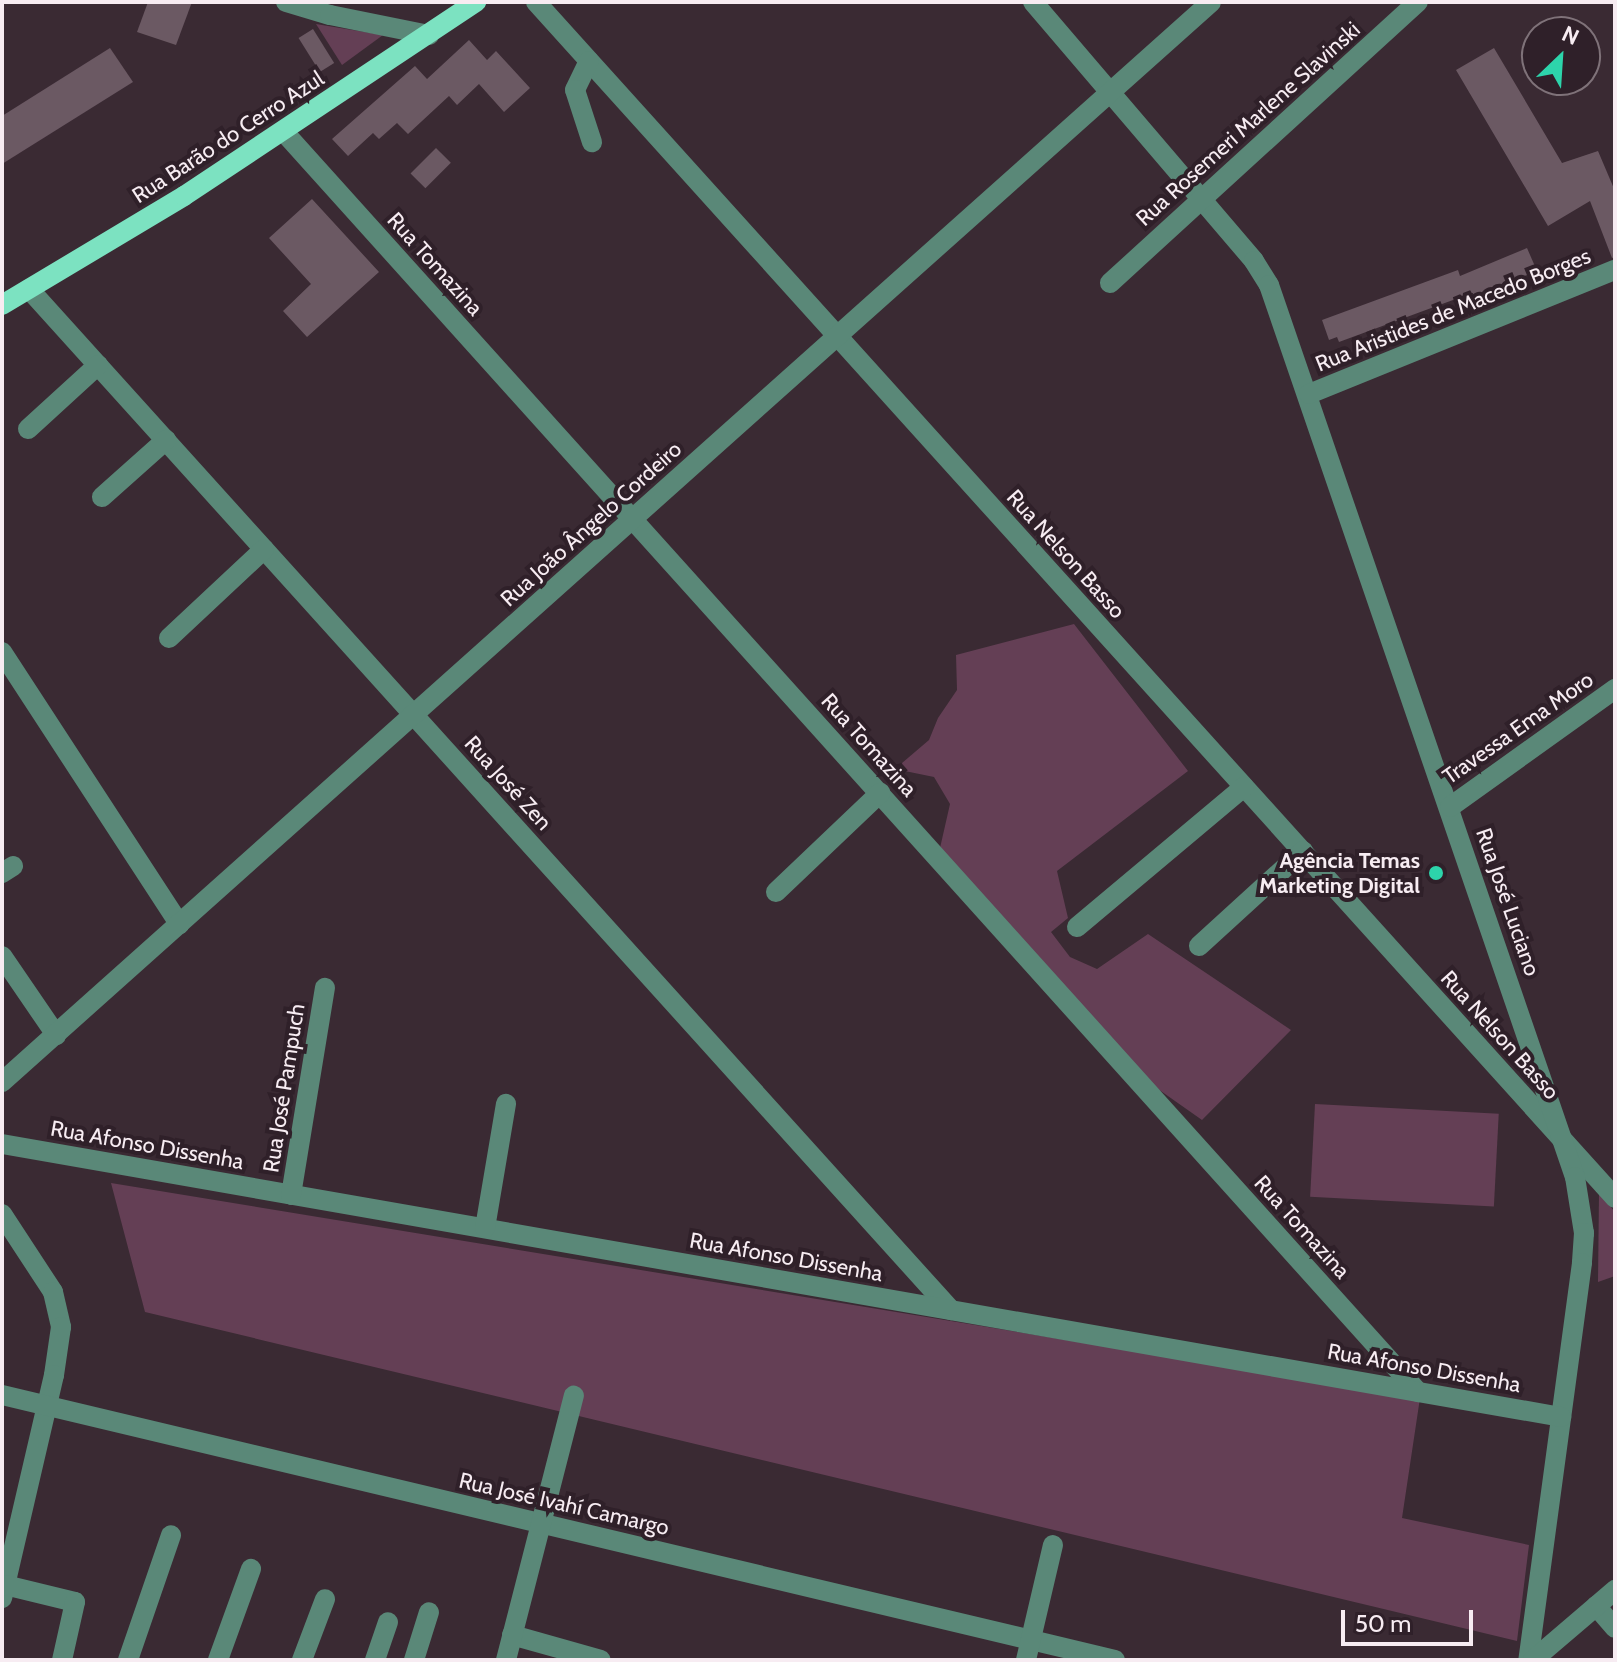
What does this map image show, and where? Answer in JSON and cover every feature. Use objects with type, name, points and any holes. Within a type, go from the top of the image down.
[{"type":"main road","name":"Rua Barão do Cerro Azul","points":[[2,305],[283,131],[476,2]]},
{"type":"street","points":[[286,2],[330,15],[429,35]]},
{"type":"street","name":"Rua Nelson Basso","points":[[536,2],[1615,1198]]},
{"type":"street","name":"Rua José Luciano","points":[[1033,2],[1269,285],[1562,1136],[1582,1206],[1584,1233],[1530,1660]]},
{"type":"street","name":"Rua João Ângelo Cordeiro","points":[[2,1082],[1211,2]]},
{"type":"street","name":"Rua Rosemeri Marlene Slavinski","points":[[1110,283],[1418,2]]},
{"type":"street","points":[[589,61],[579,74],[575,90],[592,142]]},
{"type":"street","name":"Rua Tomazina","points":[[283,131],[1418,1392]]},
{"type":"street","name":"Rua Aristides de Macedo Borges","points":[[1309,394],[1615,270]]},
{"type":"street","name":"Rua José Zen","points":[[29,289],[951,1310]]},
{"type":"street","points":[[28,429],[98,365]]},
{"type":"street","points":[[102,497],[166,440]]},
{"type":"street","points":[[169,638],[264,549]]},
{"type":"street","points":[[2,652],[179,924]]},
{"type":"street","name":"Travessa Ema Moro","points":[[1450,807],[1615,689]]},
{"type":"street","points":[[1077,927],[1244,787]]},
{"type":"street","points":[[776,892],[880,793]]},
{"type":"street","points":[[1199,946],[1303,851]]},
{"type":"street","points":[[2,956],[56,1035]]},
{"type":"street","name":"Rua José Pampuch","points":[[291,1195],[325,988]]},
{"type":"street","points":[[485,1228],[506,1104]]},
{"type":"street","name":"Rua Afonso Dissenha","points":[[2,1144],[1561,1417]]},
{"type":"street","points":[[4,1222],[48,1283],[59,1309],[60,1346],[4,1592],[75,1602],[62,1660]]},
{"type":"street","name":"Rua José Ivahí Camargo","points":[[2,1395],[541,1523],[1028,1650],[1115,1660]]},
{"type":"street","points":[[506,1660],[574,1396]]},
{"type":"street","points":[[128,1660],[171,1535]]},
{"type":"street","points":[[1028,1650],[1053,1545]]},
{"type":"street","points":[[218,1660],[251,1569]]},
{"type":"street","points":[[1530,1660],[1615,1590]]},
{"type":"street","points":[[302,1660],[325,1599]]},
{"type":"street","points":[[1596,1606],[1615,1628]]},
{"type":"street","points":[[414,1660],[429,1612]]},
{"type":"street","points":[[375,1660],[388,1622]]},
{"type":"street","points":[[512,1635],[601,1660]]},
{"type":"shaded area","points":[[316,24],[383,35],[342,65]]},
{"type":"shaded area","points":[[1074,624],[1188,771],[1057,871],[1068,918],[1051,932],[1070,957],[1097,969],[1148,934],[1291,1030],[1202,1120],[1148,1082],[940,848],[950,804],[934,777],[895,769],[929,740],[938,718],[957,690],[956,655]]},
{"type":"shaded area","points":[[1315,1104],[1499,1114],[1494,1207],[1310,1197]]},
{"type":"shaded area","points":[[111,1183],[1420,1398],[1402,1518],[1529,1545],[1517,1641],[145,1312]]},
{"type":"shaded area","points":[[1599,1193],[1615,1212],[1615,1276],[1598,1282]]},
{"type":"building","points":[[148,2],[192,2],[176,45],[137,32]]},
{"type":"building","points":[[313,29],[334,63],[320,72],[299,38]]},
{"type":"building","points":[[469,40],[487,60],[496,51],[530,88],[504,112],[479,84],[457,105],[449,96],[408,134],[397,123],[379,139],[373,133],[348,156],[332,139],[415,66],[427,79]]},
{"type":"building","points":[[110,48],[133,82],[2,164],[2,116]]},
{"type":"building","points":[[1494,48],[1562,163],[1598,151],[1615,191],[1615,257],[1612,258],[1590,201],[1548,226],[1456,70]]},
{"type":"building","points":[[436,148],[451,163],[425,188],[411,173]]},
{"type":"building","points":[[312,199],[379,272],[307,337],[283,311],[311,284],[269,238]]},
{"type":"building","points":[[1527,248],[1537,271],[1473,297],[1472,293],[1339,342],[1337,337],[1329,340],[1322,320],[1458,270],[1460,276]]},
{"type":"place","name":"Agência Temas Marketing Digital","points":[[1436,873]]}]
